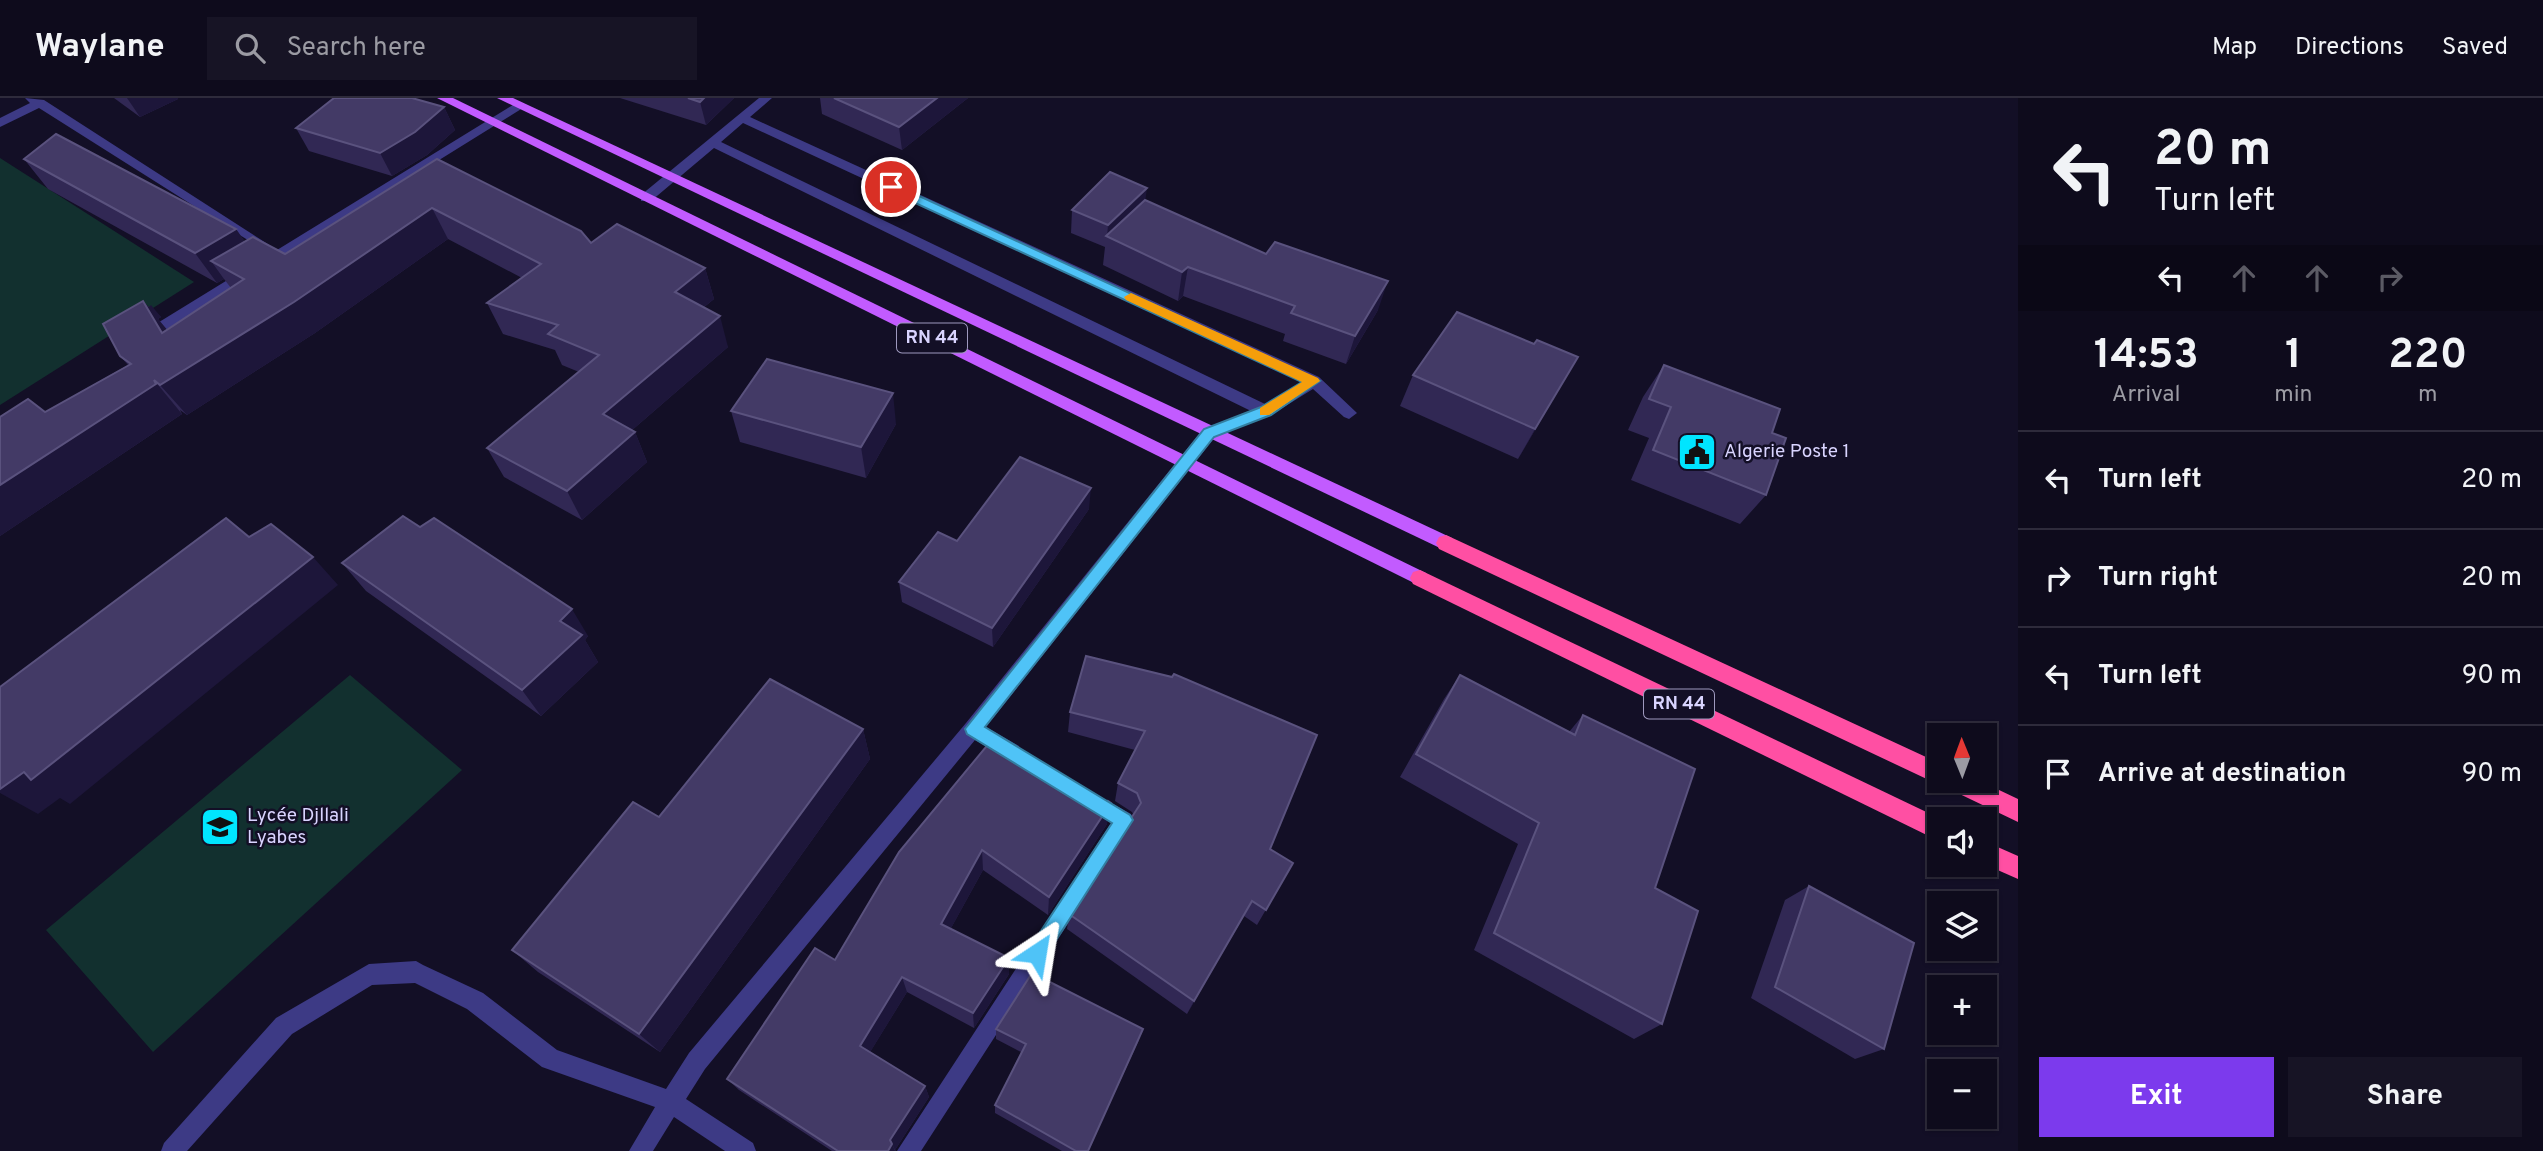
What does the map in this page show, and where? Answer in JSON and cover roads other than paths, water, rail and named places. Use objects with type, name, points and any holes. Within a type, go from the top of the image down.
[{"type":"highway","name":"RN 44","points":[[1446,543],[1927,768]]},
{"type":"highway","name":"RN 44","points":[[1420,578],[1927,824]]},
{"type":"highway","points":[[1980,793],[2018,811]]},
{"type":"highway","points":[[1997,858],[2018,868]]},
{"type":"main road","name":"RN 44","points":[[443,98],[1420,578]]},
{"type":"main road","name":"RN 44","points":[[503,98],[1446,543]]},
{"type":"street","points":[[646,198],[766,98]]},
{"type":"street","points":[[0,123],[36,101],[279,256]]},
{"type":"street","points":[[125,350],[520,106]]},
{"type":"street","points":[[742,118],[1314,381],[1349,413]]},
{"type":"street","points":[[713,143],[1266,411]]},
{"type":"street","points":[[640,1151],[697,1061],[973,729],[1209,433],[1266,411],[1314,381]]},
{"type":"street","points":[[973,729],[1031,764]]},
{"type":"street","points":[[908,1151],[1124,820],[1077,792]]},
{"type":"street","points":[[172,1151],[284,1026],[369,975],[416,972],[475,1001],[550,1059],[671,1102],[745,1151]]},
{"type":"place","name":"Algerie Poste 1","points":[[1697,452]]},
{"type":"place","name":"Lycée Djllali Lyabes","points":[[220,827]]}]
